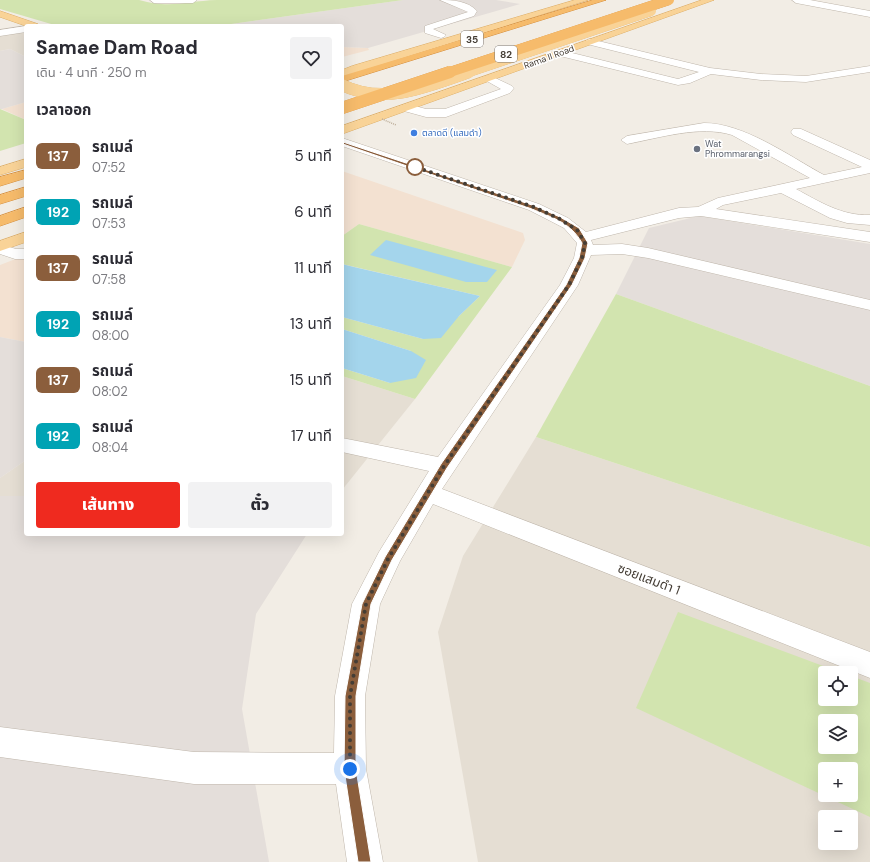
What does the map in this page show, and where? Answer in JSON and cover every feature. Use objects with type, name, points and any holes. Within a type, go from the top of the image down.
[{"type":"highway","name":"35","points":[[344,78],[602,0]]},
{"type":"highway","name":"Rama II Road","points":[[344,105],[663,0]]},
{"type":"highway","name":"82","points":[[344,105],[669,0]]},
{"type":"highway","name":"82","points":[[506,40],[610,7]]},
{"type":"highway","points":[[344,91],[372,82]]},
{"type":"highway","points":[[0,182],[24,175]]},
{"type":"highway","points":[[0,200],[24,192]]},
{"type":"highway","points":[[0,217],[24,209]]},
{"type":"highway","points":[[0,220],[24,213]]},
{"type":"main road","points":[[344,73],[356,68],[566,2],[584,0]]},
{"type":"main road","points":[[344,85],[363,92],[378,94],[408,92],[687,0]]},
{"type":"main road","name":"Rama II Road","points":[[344,129],[408,108],[710,0]]},
{"type":"main road","name":"35","points":[[344,63],[441,35],[566,2]]},
{"type":"main road","points":[[0,14],[28,24]]},
{"type":"main road","points":[[0,163],[24,157]]},
{"type":"main road","points":[[0,171],[24,164]]},
{"type":"main road","points":[[0,231],[24,223]]},
{"type":"main road","points":[[0,247],[24,238]]},
{"type":"street","points":[[154,0],[193,0]]},
{"type":"street","points":[[441,35],[428,31],[428,28],[471,14],[473,11],[466,6],[444,0]]},
{"type":"street","points":[[796,0],[870,14]]},
{"type":"street","points":[[0,33],[24,29]]},
{"type":"street","points":[[590,42],[710,71],[760,77],[806,79],[870,69]]},
{"type":"street","points":[[560,53],[678,82],[686,81],[710,71]]},
{"type":"street","points":[[408,108],[426,113],[446,113],[506,91],[508,88],[489,78]]},
{"type":"street","points":[[627,140],[704,127],[719,127],[736,132],[822,179]]},
{"type":"street","points":[[796,132],[870,165]]},
{"type":"street","points":[[344,143],[534,207],[565,222],[577,230],[583,244],[582,258],[569,285],[444,466],[388,559],[366,604],[350,696],[350,769],[364,862]]},
{"type":"street","points":[[701,211],[718,202],[870,168]]},
{"type":"street","points":[[783,188],[838,216],[853,220],[870,220]]},
{"type":"street","points":[[583,244],[679,213],[701,211],[870,237]]},
{"type":"street","points":[[583,244],[648,253],[764,282],[870,304]]},
{"type":"street","points":[[0,247],[15,254],[24,254]]},
{"type":"street","points":[[344,446],[444,466]]},
{"type":"street","name":"ซอยแสมดำ 1","points":[[428,493],[870,665]]},
{"type":"street","points":[[0,742],[194,768],[350,769]]},
{"type":"shaded area","points":[[403,0],[496,0],[520,4],[368,48],[344,47],[344,24],[231,24]]},
{"type":"shaded area","points":[[21,31],[24,32],[24,56],[10,49],[0,51],[0,35]]},
{"type":"shaded area","points":[[344,47],[368,48],[369,50],[344,56]]},
{"type":"shaded area","points":[[10,49],[24,56],[24,103],[2,109],[0,109],[0,51]]},
{"type":"shaded area","points":[[24,103],[24,119],[2,109]]},
{"type":"shaded area","points":[[344,172],[523,233],[525,240],[512,267],[359,224],[344,235]]},
{"type":"shaded area","points":[[699,216],[870,244],[870,386],[616,294],[649,228]]},
{"type":"shaded area","points":[[24,256],[24,342],[0,337],[0,265]]},
{"type":"shaded area","points":[[0,337],[24,342],[24,461],[0,478]]},
{"type":"shaded area","points":[[344,377],[415,399],[344,488]]},
{"type":"shaded area","points":[[536,437],[870,547],[870,862],[478,862],[438,632],[463,556]]},
{"type":"shaded area","points":[[24,461],[24,496],[0,496],[0,478]]},
{"type":"shaded area","points":[[0,496],[24,496],[24,536],[306,536],[256,614],[242,709],[269,862],[0,862]]},
{"type":"green space","points":[[0,0],[139,0],[150,3],[178,4],[217,0],[403,0],[231,24],[51,24],[0,9]]},
{"type":"green space","points":[[0,109],[24,119],[24,144],[0,151]]},
{"type":"green space","points":[[359,224],[512,267],[415,399],[344,377],[344,369],[390,383],[411,351],[344,330],[344,318],[423,339],[459,316],[480,296],[344,264],[344,235]]},
{"type":"green space","points":[[616,294],[870,386],[870,547],[536,437]]},
{"type":"green space","points":[[678,612],[823,666],[818,666],[818,706],[858,706],[858,679],[870,683],[870,817],[858,811],[858,810],[838,802],[858,802],[858,762],[818,762],[818,793],[636,708]]},
{"type":"water","points":[[386,240],[497,270],[487,282],[466,282],[370,255]]},
{"type":"water","points":[[344,264],[480,296],[459,316],[441,338],[423,339],[344,318]]},
{"type":"water","points":[[344,330],[411,351],[426,360],[416,378],[390,383],[344,369]]},
{"type":"bus line","name":"137","points":[[344,143],[534,207],[558,218],[577,230],[585,243],[582,258],[569,285],[444,466],[388,559],[366,604],[350,696],[350,769],[364,862]]},
{"type":"place","name":"ตลาดดี (แสมดำ)","points":[[414,133]]},
{"type":"place","name":"Wat Phrommarangsi","points":[[697,149]]},
{"type":"route","points":[[350,769],[350,696],[366,604],[388,559],[444,466],[569,285],[582,258],[585,243],[577,230],[558,218],[534,207],[415,167]]}]
